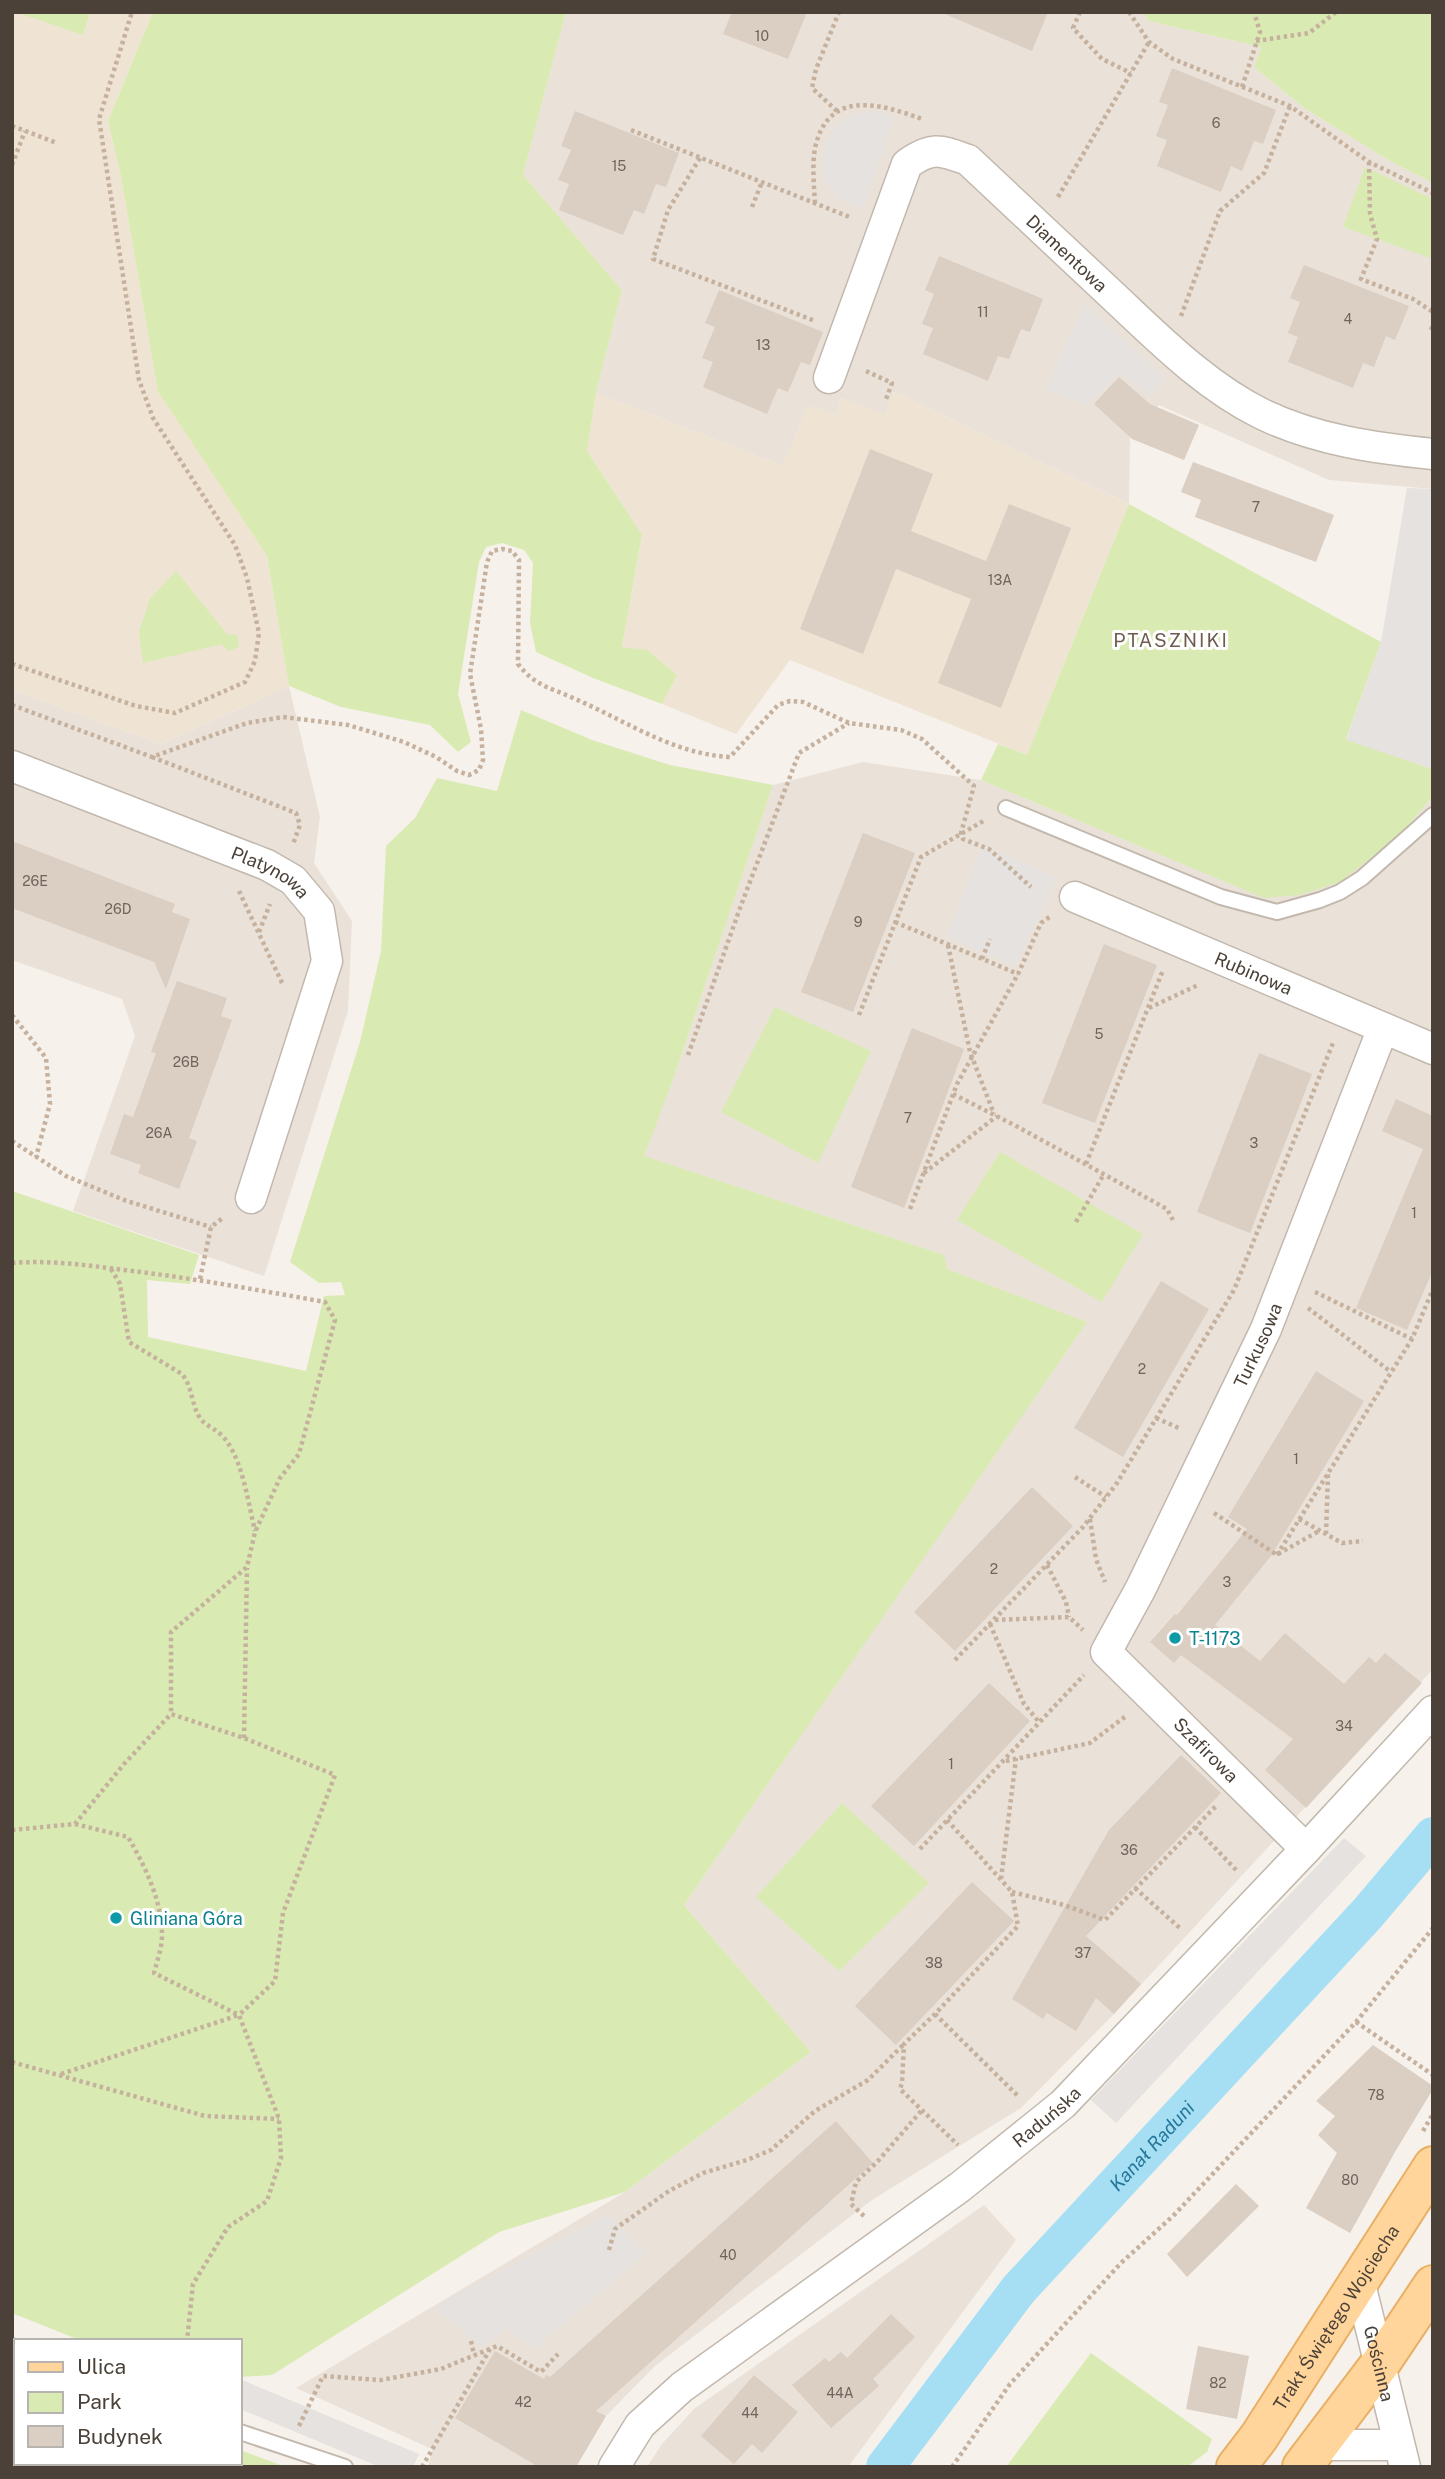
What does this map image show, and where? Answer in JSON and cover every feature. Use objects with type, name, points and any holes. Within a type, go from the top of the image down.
[{"type":"main road","name":"Trakt Świętego Wojciecha","points":[[1236,2467],[1259,2437],[1433,2166]]},
{"type":"main road","points":[[1310,2456],[1380,2364],[1433,2285]]},
{"type":"street","name":"Diamentowa","points":[[829,378],[907,164],[926,151],[947,152],[968,160],[1153,333],[1214,384],[1262,413],[1315,434],[1372,448],[1433,454]]},
{"type":"street","name":"Platynowa","points":[[12,766],[267,865],[293,880],[319,911],[327,961],[251,1199]]},
{"type":"street","name":"Rubinowa","points":[[1075,897],[1433,1049]]},
{"type":"street","name":"Turkusowa","points":[[1106,1652],[1266,1329],[1383,1028]]},
{"type":"street","name":"Szafirowa","points":[[1106,1652],[1306,1849]]},
{"type":"street","name":"Raduńska","points":[[614,2467],[640,2425],[681,2387],[960,2187],[1063,2104],[1306,1849],[1433,1711]]},
{"type":"street","name":"Gościnna","points":[[1310,2456],[1402,2456],[1359,2280]]},
{"type":"lane","points":[[1006,808],[1221,897],[1277,912],[1340,892],[1362,878],[1433,815]]},
{"type":"lane","points":[[242,2432],[345,2467]]},
{"type":"path","points":[[12,664],[136,706],[175,713],[245,682],[255,661],[259,634],[247,578],[235,545],[153,418],[139,380],[99,119],[132,12]]},
{"type":"path","points":[[815,203],[815,148],[823,128],[837,111],[812,88],[816,69],[839,12]]},
{"type":"path","points":[[1080,12],[1073,28],[1102,59],[1131,73]]},
{"type":"path","points":[[1129,12],[1149,42],[1173,59],[1290,106],[1369,162],[1433,193]]},
{"type":"path","points":[[1242,87],[1259,32],[1254,12]]},
{"type":"path","points":[[1256,41],[1308,33],[1336,12]]},
{"type":"path","points":[[1054,203],[1149,42]]},
{"type":"path","points":[[1177,327],[1220,211],[1264,173],[1290,106]]},
{"type":"path","points":[[12,126],[57,143]]},
{"type":"path","points":[[631,130],[883,231]]},
{"type":"path","points":[[12,165],[25,131]]},
{"type":"path","points":[[700,158],[668,210],[653,259],[799,314]]},
{"type":"path","points":[[1369,162],[1370,214],[1377,239],[1361,279],[1413,299],[1433,312]]},
{"type":"path","points":[[752,207],[762,182]]},
{"type":"path","points":[[863,369],[872,376],[892,383],[885,402]]},
{"type":"path","points":[[152,757],[247,723],[283,717],[348,725],[404,742],[436,757],[457,771],[469,775],[479,770],[483,760],[481,729],[470,674],[487,562],[492,551],[502,549],[512,551],[519,560],[518,664],[527,676],[544,687],[573,697],[639,731],[709,756],[730,757],[778,705],[790,701],[803,702],[849,723],[901,730],[922,740],[974,786],[961,833],[963,839],[989,849],[1031,887]]},
{"type":"path","points":[[12,705],[296,813],[300,825],[282,875]]},
{"type":"path","points":[[688,1055],[799,753],[849,723]]},
{"type":"path","points":[[859,1015],[921,857],[961,833]]},
{"type":"path","points":[[218,847],[305,1030]]},
{"type":"path","points":[[895,922],[1018,974],[953,1094],[910,1209]]},
{"type":"path","points":[[982,959],[990,939]]},
{"type":"path","points":[[948,945],[972,1056],[996,1115]]},
{"type":"path","points":[[1149,1008],[1238,967]]},
{"type":"path","points":[[1086,1164],[1163,968]]},
{"type":"path","points":[[955,1660],[1047,1565],[1106,1497],[1234,1290],[1345,1013]]},
{"type":"path","points":[[12,1015],[46,1058],[50,1104],[36,1157]]},
{"type":"path","points":[[953,1094],[1167,1209],[1174,1222]]},
{"type":"path","points":[[924,1173],[996,1115]]},
{"type":"path","points":[[12,1142],[66,1176],[124,1200],[211,1227],[200,1279]]},
{"type":"path","points":[[1076,1222],[1104,1174]]},
{"type":"path","points":[[12,1263],[33,1261],[80,1264],[200,1279],[325,1302],[335,1320],[299,1454],[280,1478],[255,1532],[247,1567],[244,1738]]},
{"type":"path","points":[[111,1268],[121,1284],[129,1342],[182,1374],[188,1382],[195,1408],[202,1421],[219,1430],[229,1444],[238,1465],[255,1532]]},
{"type":"path","points":[[1282,1288],[1391,1372]]},
{"type":"path","points":[[1277,1555],[1412,1339],[1433,1289]]},
{"type":"path","points":[[1322,1296],[1412,1339]]},
{"type":"path","points":[[1156,1418],[1176,1427]]},
{"type":"path","points":[[1326,1534],[1328,1474]]},
{"type":"path","points":[[1075,1477],[1106,1497]]},
{"type":"path","points":[[1185,1494],[1277,1555]]},
{"type":"path","points":[[1090,1518],[1096,1559],[1124,1618]]},
{"type":"path","points":[[1299,1519],[1342,1543],[1363,1541]]},
{"type":"path","points":[[1277,1555],[1320,1530]]},
{"type":"path","points":[[1047,1565],[1066,1602],[1069,1617],[1106,1652]]},
{"type":"path","points":[[75,1824],[124,1763],[171,1714],[171,1632],[247,1567]]},
{"type":"path","points":[[992,1622],[1069,1617]]},
{"type":"path","points":[[992,1622],[1024,1704],[1040,1723]]},
{"type":"path","points":[[920,1849],[1061,1700]]},
{"type":"path","points":[[60,2074],[239,2015],[275,1981],[283,1913],[335,1775],[244,1738],[171,1714]]},
{"type":"path","points":[[1003,1761],[1090,1743],[1099,1737]]},
{"type":"path","points":[[1001,1880],[1016,1758]]},
{"type":"path","points":[[1012,1892],[1064,1905],[1105,1920],[1238,1783]]},
{"type":"path","points":[[608,2250],[615,2229],[668,2191],[703,2173],[771,2150],[815,2112],[868,2080],[1018,1926],[1012,1892],[947,1820]]},
{"type":"path","points":[[12,1830],[75,1824],[128,1837],[143,1861],[160,1913],[162,1938],[154,1973],[239,2015],[279,2119],[281,2158],[267,2201],[228,2227],[193,2284],[187,2339]]},
{"type":"path","points":[[1195,1827],[1239,1872]]},
{"type":"path","points":[[1135,1888],[1184,1931]]},
{"type":"path","points":[[952,2467],[1010,2384],[1121,2263],[1173,2216],[1356,2022],[1433,1928]]},
{"type":"path","points":[[935,2014],[1028,2107]]},
{"type":"path","points":[[1356,2022],[1433,2075]]},
{"type":"path","points":[[904,2044],[900,2089],[967,2153]]},
{"type":"path","points":[[12,2062],[205,2116],[279,2119]]},
{"type":"path","points":[[869,2222],[851,2204],[856,2182],[878,2161],[922,2109]]},
{"type":"path","points":[[471,2341],[474,2355]]},
{"type":"path","points":[[310,2402],[323,2376],[381,2380],[441,2369],[497,2346],[541,2372],[558,2354]]},
{"type":"path","points":[[422,2467],[490,2348]]},
{"type":"shaded area","points":[[12,12],[153,12],[108,121],[121,177],[158,392],[267,556],[289,686],[161,744],[12,690]]},
{"type":"shaded area","points":[[566,12],[1143,12],[1149,21],[1261,47],[1254,67],[1304,108],[1390,161],[1433,183],[1433,489],[1329,480],[1159,405],[1130,437],[1129,504],[894,392],[885,415],[841,398],[836,415],[808,406],[783,466],[596,393],[622,290],[523,175]]},
{"type":"shaded area","points":[[870,111],[894,116],[862,210],[840,200],[825,181],[822,156],[829,134],[847,117]]},
{"type":"shaded area","points":[[1084,304],[1165,377],[1149,395],[1121,372],[1088,405],[1046,390]]},
{"type":"shaded area","points":[[894,392],[1129,504],[1027,755],[790,660],[736,734],[662,704],[677,675],[622,648],[642,536],[587,451],[596,393],[783,466],[808,405],[836,415],[841,398],[885,414]]},
{"type":"shaded area","points":[[1407,488],[1433,489],[1433,769],[1346,740],[1381,642]]},
{"type":"shaded area","points":[[289,686],[320,817],[314,863],[352,921],[348,1011],[264,1276],[73,1211],[135,1036],[122,999],[12,960],[12,690],[161,744]]},
{"type":"shaded area","points":[[863,762],[981,780],[1265,898],[1400,835],[1433,796],[1433,1669],[1114,2014],[1021,2108],[872,2200],[655,2366],[606,2416],[576,2467],[428,2467],[432,2449],[296,2388],[625,2192],[811,2052],[684,1905],[1086,1322],[946,1269],[943,1255],[643,1156],[673,1080],[773,785]]},
{"type":"shaded area","points":[[983,845],[1057,877],[1015,966],[947,936]]},
{"type":"shaded area","points":[[1344,1838],[1366,1856],[1116,2123],[1091,2100]]},
{"type":"shaded area","points":[[984,2205],[1016,2240],[848,2467],[647,2467],[662,2444],[694,2409]]},
{"type":"shaded area","points":[[608,2214],[645,2254],[534,2349],[506,2328],[483,2348],[434,2307]]},
{"type":"shaded area","points":[[242,2380],[419,2454],[413,2467],[380,2467],[242,2410]]},
{"type":"green space","points":[[15,12],[90,12],[83,35]]},
{"type":"green space","points":[[153,12],[566,12],[523,175],[622,290],[596,393],[587,451],[642,535],[622,647],[647,650],[677,675],[662,704],[593,678],[536,652],[530,623],[533,563],[524,550],[502,543],[486,547],[479,562],[458,694],[471,742],[458,752],[430,725],[341,707],[289,686],[267,556],[158,392],[121,177],[108,121]]},
{"type":"green space","points":[[1143,12],[1433,12],[1433,183],[1390,161],[1304,108],[1254,67],[1261,47],[1149,21]]},
{"type":"green space","points":[[1365,167],[1433,199],[1433,259],[1343,227]]},
{"type":"green space","points":[[1129,504],[1381,642],[1346,739],[1433,769],[1433,796],[1400,835],[1340,882],[1300,895],[1264,898],[981,780],[998,744],[1027,755]]},
{"type":"green space","points":[[176,571],[227,634],[237,635],[239,647],[228,651],[222,644],[143,663],[139,632],[150,599]]},
{"type":"green space","points":[[521,710],[592,740],[670,765],[773,785],[673,1080],[644,1156],[944,1255],[947,1269],[1087,1322],[684,1905],[811,2052],[625,2192],[499,2232],[272,2375],[242,2377],[242,2339],[77,2339],[12,2313],[12,1191],[199,1255],[190,1284],[147,1280],[148,1337],[306,1371],[324,1296],[345,1295],[341,1282],[319,1283],[290,1262],[360,1042],[381,951],[386,846],[415,818],[437,778],[497,791]]},
{"type":"green space","points":[[775,1007],[871,1051],[818,1163],[721,1112]]},
{"type":"green space","points":[[1000,1152],[1143,1234],[1102,1302],[957,1220]]},
{"type":"green space","points":[[842,1803],[929,1883],[839,1971],[756,1897]]},
{"type":"green space","points":[[1091,2353],[1212,2439],[1207,2452],[1187,2467],[1006,2467]]},
{"type":"green space","points":[[12,2360],[14,2465],[242,2465],[242,2451],[286,2467],[12,2467]]},
{"type":"building","points":[[732,12],[807,12],[788,59],[723,34]]},
{"type":"building","points":[[940,12],[1048,12],[1032,51]]},
{"type":"building","points":[[1172,68],[1276,110],[1263,144],[1254,141],[1242,171],[1231,166],[1221,192],[1157,166],[1167,140],[1156,136],[1168,105],[1159,102]]},
{"type":"building","points":[[575,111],[679,153],[666,187],[656,184],[644,214],[634,210],[623,235],[559,210],[569,184],[558,180],[571,150],[561,146]]},
{"type":"building","points":[[939,256],[1043,299],[1030,332],[1021,329],[1009,359],[998,356],[988,381],[923,354],[933,328],[922,324],[934,294],[925,290]]},
{"type":"building","points":[[1304,265],[1409,306],[1395,340],[1386,336],[1374,367],[1363,363],[1353,388],[1288,362],[1298,337],[1288,333],[1300,302],[1290,298]]},
{"type":"building","points":[[719,290],[823,332],[810,365],[801,362],[788,392],[778,388],[767,414],[703,387],[713,362],[702,358],[715,327],[705,323]]},
{"type":"building","points":[[1119,377],[1150,404],[1199,425],[1184,460],[1132,439],[1094,404]]},
{"type":"building","points":[[870,449],[933,474],[911,531],[986,561],[1009,504],[1071,528],[1001,708],[938,683],[971,599],[896,569],[863,654],[800,629]]},
{"type":"building","points":[[1193,462],[1334,515],[1316,562],[1195,517],[1201,500],[1181,492]]},
{"type":"building","points":[[863,833],[915,853],[853,1012],[801,992]]},
{"type":"building","points":[[12,841],[175,904],[172,912],[190,919],[166,989],[154,962],[12,908]]},
{"type":"building","points":[[1104,944],[1157,965],[1095,1123],[1042,1103]]},
{"type":"building","points":[[177,981],[227,998],[221,1016],[232,1020],[189,1138],[197,1141],[179,1189],[138,1173],[141,1165],[110,1154],[124,1114],[133,1117],[156,1053],[151,1052]]},
{"type":"building","points":[[912,1028],[964,1049],[904,1208],[851,1187]]},
{"type":"building","points":[[1259,1053],[1312,1074],[1250,1233],[1197,1212]]},
{"type":"building","points":[[1396,1099],[1433,1116],[1433,1270],[1407,1330],[1356,1308],[1423,1149],[1382,1131]]},
{"type":"building","points":[[1161,1281],[1209,1309],[1123,1457],[1074,1428]]},
{"type":"building","points":[[1316,1371],[1364,1401],[1271,1556],[1215,1625],[1260,1661],[1285,1633],[1344,1684],[1369,1657],[1376,1663],[1385,1653],[1422,1683],[1306,1808],[1265,1770],[1293,1739],[1181,1655],[1174,1663],[1150,1642],[1175,1614],[1177,1615],[1247,1529],[1228,1517]]},
{"type":"building","points":[[1032,1487],[1073,1526],[955,1651],[914,1612]]},
{"type":"building","points":[[989,1683],[1030,1721],[914,1846],[871,1806]]},
{"type":"building","points":[[1181,1755],[1221,1793],[1086,1936],[1141,1984],[1114,2014],[1096,1998],[1076,2031],[1047,2013],[1043,2019],[1012,1999],[1109,1830]]},
{"type":"building","points":[[972,1882],[1014,1921],[896,2045],[855,2006]]},
{"type":"building","points":[[1373,2045],[1433,2086],[1433,2089],[1350,2233],[1306,2208],[1337,2153],[1318,2135],[1335,2116],[1316,2101]]},
{"type":"building","points":[[836,2121],[873,2163],[596,2411],[606,2416],[576,2467],[539,2467],[455,2418],[495,2351],[544,2379],[546,2375],[550,2377]]},
{"type":"building","points":[[1236,2184],[1259,2206],[1187,2277],[1167,2254]]},
{"type":"building","points":[[891,2314],[915,2337],[873,2379],[879,2386],[831,2428],[792,2385],[825,2358],[829,2362],[841,2352],[847,2358]]},
{"type":"building","points":[[1198,2346],[1249,2356],[1237,2419],[1186,2409]]},
{"type":"building","points":[[754,2375],[798,2412],[762,2453],[752,2444],[734,2464],[701,2436]]},
{"type":"waterway","name":"Kanał Raduni","points":[[885,2467],[1019,2289],[1367,1914],[1433,1836]]},
{"type":"waterway","points":[[173,2465],[178,2467]]},
{"type":"place","name":"T-1173","points":[[1175,1638]]},
{"type":"place","name":"Gliniana Góra","points":[[116,1918]]},
{"type":"district","name":"PTASZNIKI","points":[[1171,640]]}]
